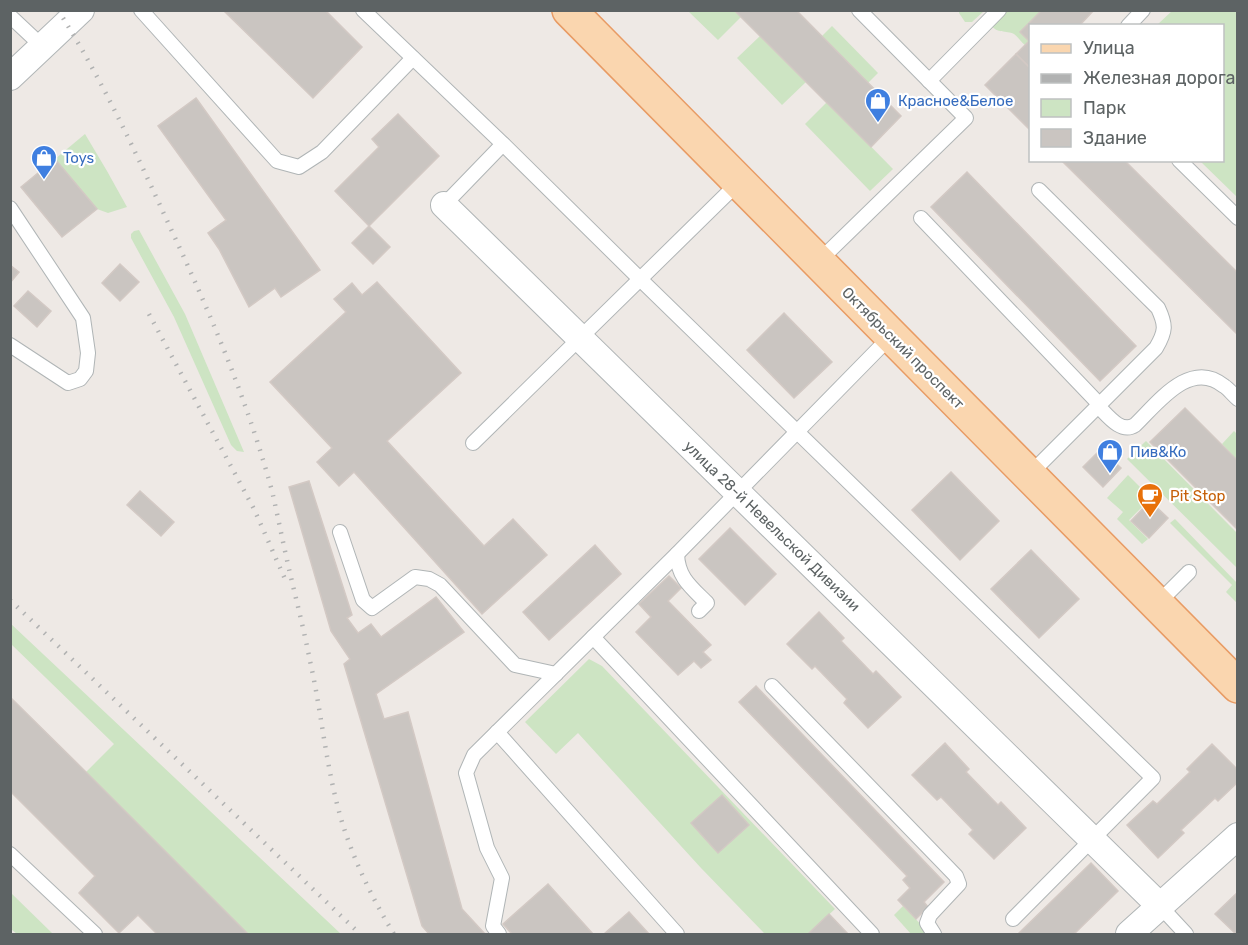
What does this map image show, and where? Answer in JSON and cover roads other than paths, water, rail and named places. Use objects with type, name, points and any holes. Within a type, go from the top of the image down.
[{"type":"main road","name":"Октябрьский проспект","points":[[568,10],[1238,686]]},
{"type":"street","points":[[10,77],[81,10]]},
{"type":"street","name":"улица 28-й Невельской Дивизии","points":[[444,205],[1160,906]]},
{"type":"street","points":[[1129,934],[1238,836]]},
{"type":"lane","points":[[141,10],[277,160],[299,167],[322,152],[413,58]]},
{"type":"lane","points":[[363,10],[1153,778],[1013,919]]},
{"type":"lane","points":[[818,262],[966,118],[859,10]]},
{"type":"lane","points":[[929,81],[999,10]]},
{"type":"lane","points":[[1130,24],[1143,10]]},
{"type":"lane","points":[[10,16],[43,47]]},
{"type":"lane","name":"улица 28-й Невельской Дивизии","points":[[444,205],[503,144]]},
{"type":"lane","points":[[1181,162],[1238,218]]},
{"type":"lane","points":[[473,443],[738,183]]},
{"type":"lane","points":[[1029,475],[1156,348],[1163,335],[1164,321],[1158,308],[1039,190]]},
{"type":"lane","points":[[10,208],[83,318],[88,353],[86,370],[80,379],[68,383],[10,345]]},
{"type":"lane","points":[[921,218],[1099,406],[1124,429],[1130,429],[1135,425],[1185,380],[1199,377],[1213,379],[1224,385],[1238,399]]},
{"type":"lane","points":[[499,934],[493,926],[501,878],[487,848],[466,773],[474,755],[677,554],[891,336]]},
{"type":"lane","points":[[340,532],[363,600],[372,608],[415,577],[429,579],[440,585],[515,665],[556,674]]},
{"type":"lane","points":[[677,554],[681,576],[707,603],[699,611]]},
{"type":"lane","points":[[1157,604],[1190,572]]},
{"type":"lane","points":[[592,637],[872,934]]},
{"type":"lane","points":[[772,686],[956,876],[959,884],[930,915],[927,923],[934,934]]},
{"type":"lane","points":[[497,732],[677,934]]},
{"type":"lane","points":[[10,854],[95,934]]},
{"type":"lane","points":[[1160,906],[1186,934]]},
{"type":"railway","points":[[58,10],[104,89],[131,144],[227,357],[272,491],[308,649],[332,782],[342,822],[365,880],[394,934]]},
{"type":"railway","points":[[149,314],[254,509],[285,579]]},
{"type":"railway","points":[[10,600],[360,934]]},
{"type":"place","name":"Красное&Белое","points":[[878,124]]},
{"type":"place","name":"Toys","points":[[44,181]]},
{"type":"place","name":"Пив&Ко","points":[[1110,475]]},
{"type":"place","name":"Pit Stop","points":[[1150,519]]}]
